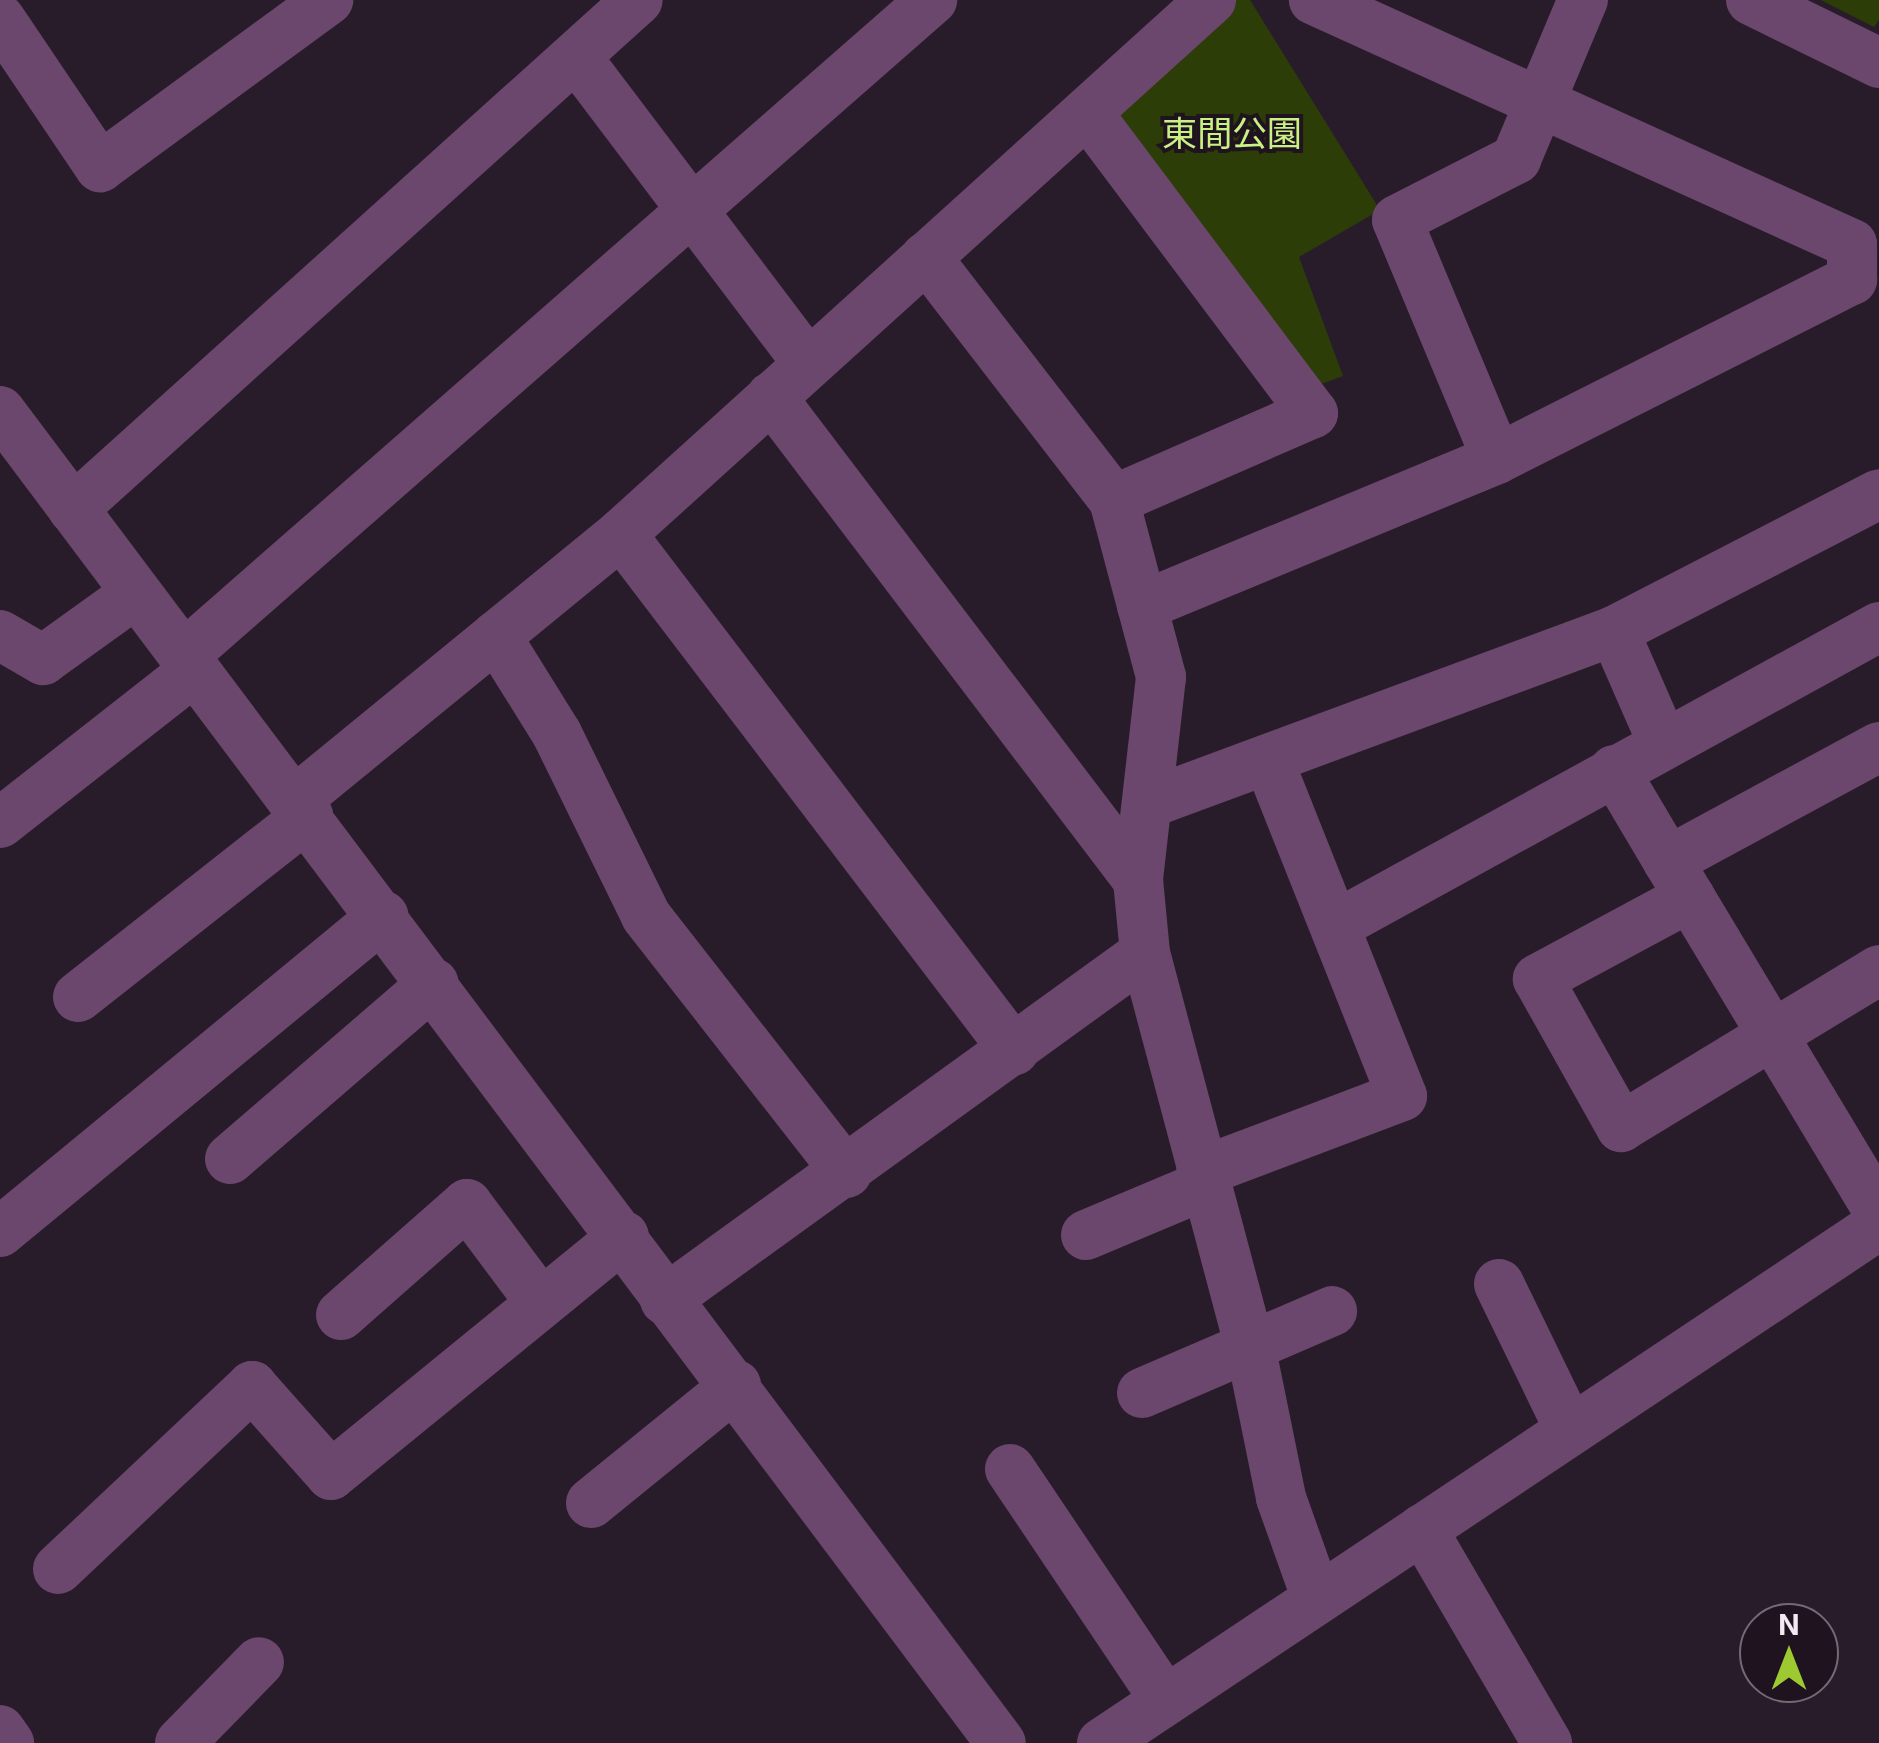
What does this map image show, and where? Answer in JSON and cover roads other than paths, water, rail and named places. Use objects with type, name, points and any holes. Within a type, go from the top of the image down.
[{"type":"street","points":[[11,14],[100,168],[328,0]]},
{"type":"street","points":[[72,508],[638,0]]},
{"type":"street","points":[[0,823],[189,664],[932,0]]},
{"type":"street","points":[[78,997],[620,534],[926,256],[1090,115],[1212,0]]},
{"type":"street","points":[[1142,606],[1498,460],[1852,280],[1852,244],[1314,0]]},
{"type":"street","points":[[1498,460],[1397,220],[1516,158],[1583,0]]},
{"type":"street","points":[[1751,0],[1879,63]]},
{"type":"street","points":[[577,58],[808,364]]},
{"type":"street","points":[[1090,115],[1313,412],[1114,500]]},
{"type":"street","points":[[926,256],[1114,500],[1161,677],[1138,880],[1145,953],[1252,1350],[1281,1498],[1317,1599]]},
{"type":"street","points":[[772,397],[1138,880]]},
{"type":"street","points":[[0,411],[135,594],[434,983],[624,1236],[665,1300],[736,1385],[1001,1743]]},
{"type":"street","points":[[1148,803],[1614,631],[1879,494]]},
{"type":"street","points":[[620,534],[1014,1050]]},
{"type":"street","points":[[0,635],[43,660],[135,594]]},
{"type":"street","points":[[1338,924],[1879,627]]},
{"type":"street","points":[[1614,631],[1663,744]]},
{"type":"street","points":[[496,636],[558,734],[646,916],[847,1173]]},
{"type":"street","points":[[1879,747],[1679,879],[1538,979],[1621,1128],[1879,970]]},
{"type":"street","points":[[1086,1235],[1203,1178],[1402,1096],[1338,924],[1269,761]]},
{"type":"street","points":[[1614,770],[1879,1212]]},
{"type":"street","points":[[0,1232],[383,916]]},
{"type":"street","points":[[665,1300],[847,1173],[1145,953]]},
{"type":"street","points":[[230,1160],[434,983]]},
{"type":"street","points":[[341,1314],[467,1204],[542,1303]]},
{"type":"street","points":[[1102,1743],[1879,1225]]},
{"type":"street","points":[[58,1568],[252,1386],[331,1474],[624,1236]]},
{"type":"street","points":[[1499,1284],[1570,1430]]},
{"type":"street","points":[[1142,1393],[1252,1350],[1332,1311]]},
{"type":"street","points":[[591,1502],[736,1385]]},
{"type":"street","points":[[1010,1469],[1164,1700]]},
{"type":"street","points":[[1422,1529],[1547,1743]]},
{"type":"street","points":[[180,1743],[260,1662]]},
{"type":"street","points":[[0,1730],[8,1743]]},
{"type":"park label","name":"東間公園","points":[[1232,133]]}]
